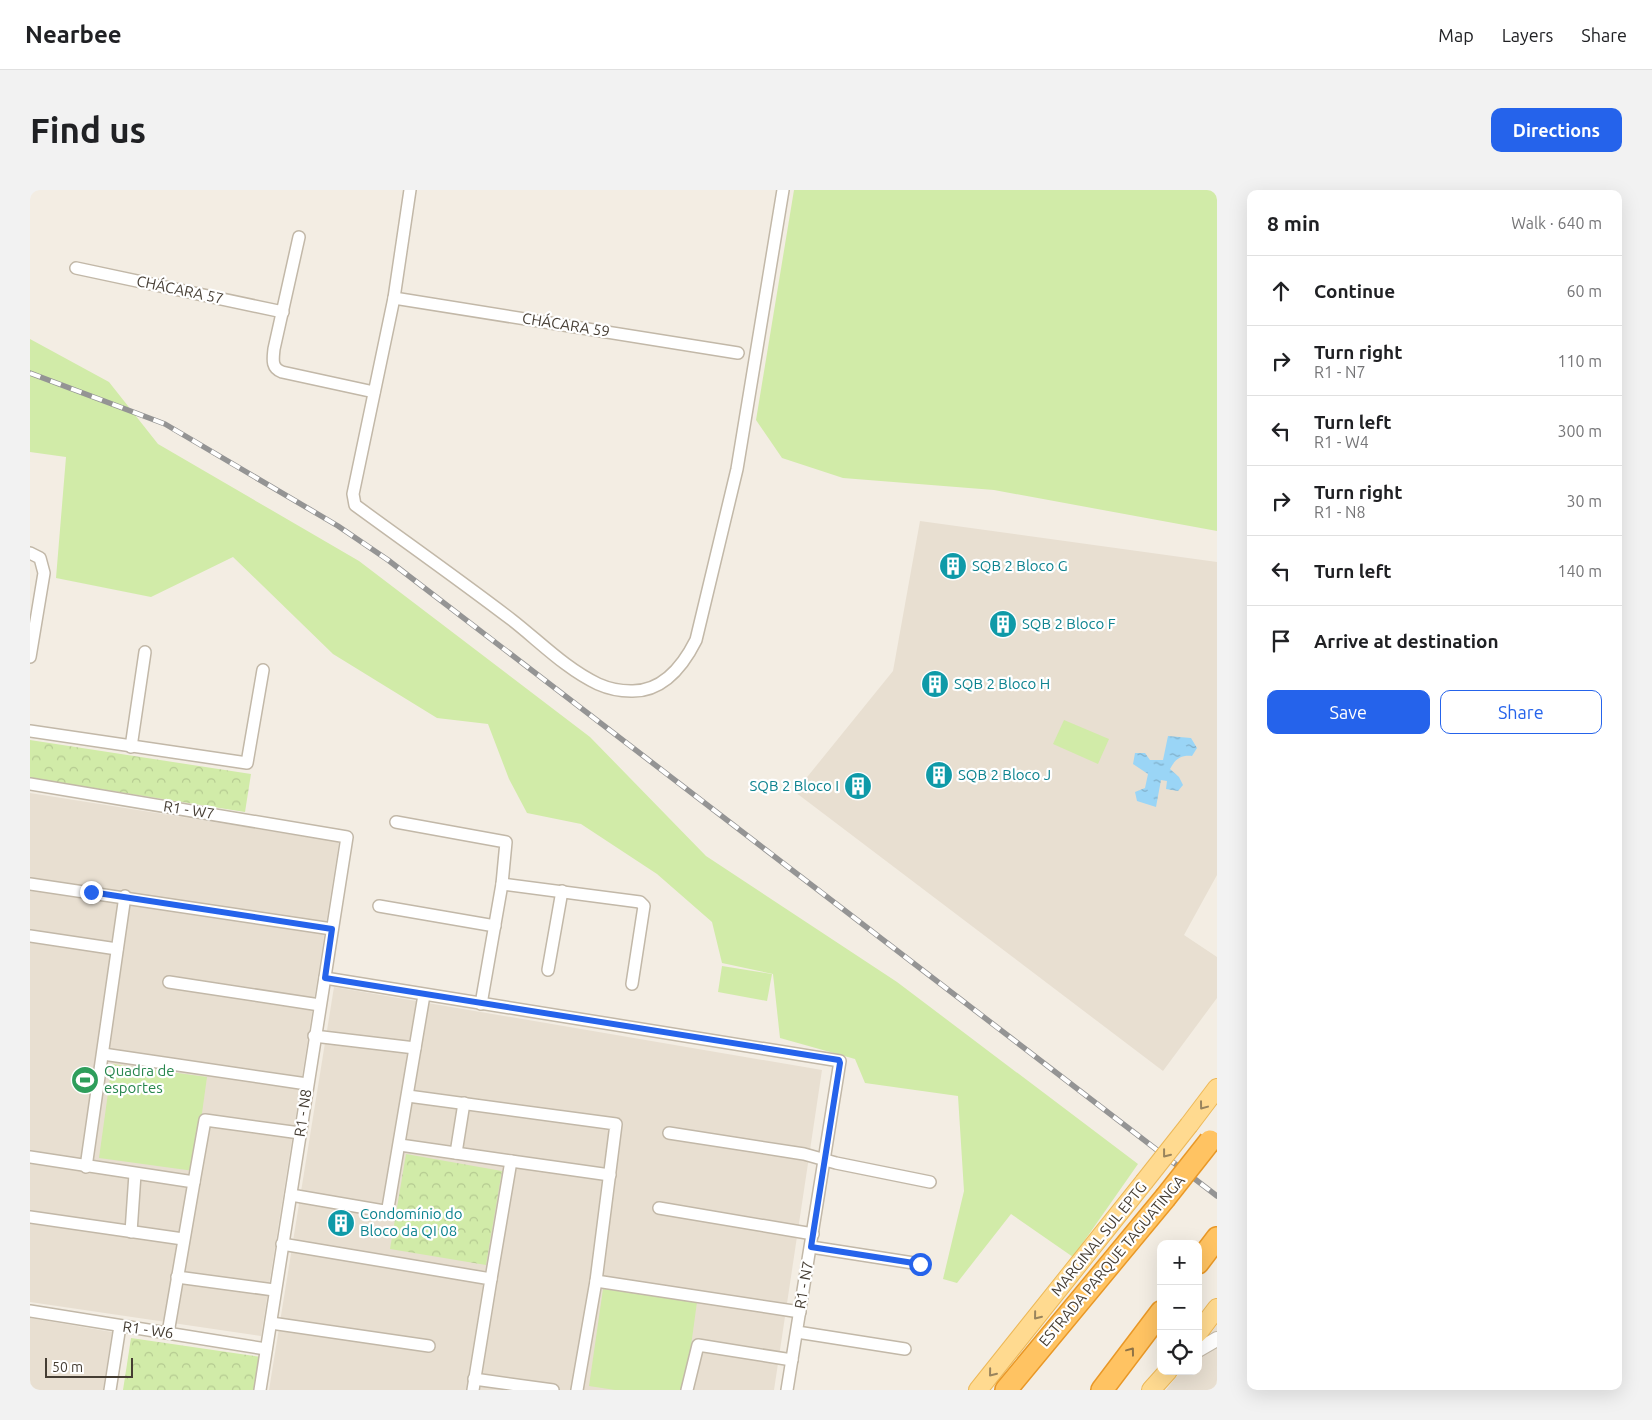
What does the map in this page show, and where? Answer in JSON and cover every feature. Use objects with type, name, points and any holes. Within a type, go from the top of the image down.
[{"type":"highway","name":"ESTRADA PARQUE TAGUATINGA","points":[[1006,1390],[1032,1356],[1087,1294],[1214,1137]]},
{"type":"highway","points":[[1202,1258],[1217,1238]]},
{"type":"highway","points":[[1102,1390],[1157,1317]]},
{"type":"highway","points":[[999,1390],[1032,1356]]},
{"type":"main road","name":"MARGINAL SUL EPTG","points":[[978,1390],[1217,1088]]},
{"type":"main road","points":[[1200,1330],[1217,1308]]},
{"type":"main road","points":[[1151,1390],[1164,1375]]},
{"type":"street","points":[[410,190],[394,298],[353,494],[355,505],[512,620],[567,664],[598,684],[632,692],[657,685],[678,668],[687,658],[696,640],[737,469],[783,190]]},
{"type":"street","points":[[299,237],[273,361],[278,370],[374,392]]},
{"type":"street","name":"CHÁCARA 57","points":[[76,268],[283,312]]},
{"type":"street","name":"CHÁCARA 59","points":[[394,298],[738,353]]},
{"type":"street","points":[[30,553],[40,558],[44,573],[30,657]]},
{"type":"street","points":[[131,747],[145,652]]},
{"type":"street","points":[[30,731],[246,763],[263,670]]},
{"type":"street","name":"R1 - W7","points":[[30,784],[348,836]]},
{"type":"street","points":[[325,978],[481,1004],[507,845],[503,840],[396,822]]},
{"type":"street","name":"R1 - N8","points":[[260,1390],[314,1036],[348,836]]},
{"type":"street","points":[[30,884],[125,896],[332,929]]},
{"type":"street","points":[[502,884],[562,891],[642,904],[632,984]]},
{"type":"street","points":[[548,970],[562,891]]},
{"type":"street","points":[[86,1167],[125,896]]},
{"type":"street","points":[[379,906],[495,926]]},
{"type":"street","points":[[30,936],[116,949]]},
{"type":"street","points":[[169,982],[320,1005]]},
{"type":"street","points":[[291,1195],[387,1210],[400,1146],[424,995]]},
{"type":"street","name":"R1 - N7","points":[[481,1004],[840,1061],[787,1390]]},
{"type":"street","points":[[314,1036],[415,1048]]},
{"type":"street","points":[[103,1054],[307,1084]]},
{"type":"street","points":[[408,1096],[616,1124],[596,1281],[577,1390]]},
{"type":"street","points":[[456,1153],[464,1103]]},
{"type":"street","points":[[168,1333],[205,1120],[300,1133]]},
{"type":"street","points":[[669,1133],[824,1158],[930,1182]]},
{"type":"street","points":[[400,1146],[610,1175]]},
{"type":"street","points":[[30,1157],[194,1182]]},
{"type":"street","points":[[511,1161],[473,1384],[553,1390]]},
{"type":"street","points":[[131,1232],[135,1174]]},
{"type":"street","points":[[659,1208],[813,1234]]},
{"type":"street","points":[[30,1217],[183,1239]]},
{"type":"street","points":[[282,1244],[491,1279]]},
{"type":"street","points":[[811,1247],[920,1264]]},
{"type":"street","points":[[177,1277],[274,1290]]},
{"type":"street","points":[[596,1281],[800,1312]]},
{"type":"street","name":"R1 - W6","points":[[30,1311],[266,1349]]},
{"type":"street","points":[[271,1323],[429,1346]]},
{"type":"street","points":[[110,1390],[120,1326]]},
{"type":"street","points":[[797,1332],[905,1349]]},
{"type":"street","points":[[1202,1348],[1217,1339]]},
{"type":"street","points":[[687,1390],[698,1345],[792,1360]]},
{"type":"shaded area","points":[[920,521],[1217,562],[1217,875],[1184,935],[1217,957],[1217,998],[1163,1071],[795,792],[893,671]]},
{"type":"shaded area","points":[[30,793],[339,842],[261,1336],[30,1302]]},
{"type":"shaded area","points":[[334,987],[822,1070],[774,1390],[269,1390]]},
{"type":"shaded area","points":[[30,1318],[112,1332],[103,1390],[30,1390]]},
{"type":"shaded area","points":[[1217,1325],[1217,1390],[1166,1390],[1178,1375],[1202,1375],[1202,1344]]},
{"type":"green space","points":[[794,190],[1217,190],[1217,531],[994,490],[843,478],[782,458],[756,420]]},
{"type":"green space","points":[[30,339],[109,382],[158,444],[359,561],[590,737],[706,856],[897,982],[1138,1164],[1073,1257],[1011,1214],[957,1283],[943,1279],[964,1191],[958,1096],[865,1083],[855,1059],[780,1038],[773,974],[722,963],[712,922],[657,874],[581,824],[527,813],[509,779],[488,724],[437,718],[333,654],[233,557],[151,597],[56,578],[66,457],[30,452]]},
{"type":"green space","points":[[1064,720],[1109,739],[1098,764],[1053,744]]},
{"type":"green space","points":[[30,740],[251,774],[245,812],[30,778]]},
{"type":"green space","points":[[722,966],[772,974],[767,1001],[718,992]]},
{"type":"green space","points":[[112,1064],[207,1077],[194,1171],[99,1158]]},
{"type":"green space","points":[[406,1154],[502,1171],[486,1265],[390,1249]]},
{"type":"green space","points":[[603,1289],[697,1302],[685,1390],[615,1390],[589,1386]]},
{"type":"green space","points":[[131,1338],[261,1357],[256,1390],[123,1390]]},
{"type":"water","points":[[1168,736],[1191,738],[1197,748],[1192,756],[1179,758],[1170,769],[1179,777],[1183,785],[1178,791],[1166,789],[1167,781],[1161,780],[1156,807],[1137,801],[1135,792],[1145,788],[1148,774],[1133,764],[1135,753],[1145,753],[1150,760],[1163,760]]},
{"type":"railway","points":[[30,373],[165,424],[338,526],[388,560],[1217,1196]]},
{"type":"place","name":"SQB 2 Bloco G","points":[[953,566]]},
{"type":"place","name":"SQB 2 Bloco F","points":[[1003,624]]},
{"type":"place","name":"SQB 2 Bloco H","points":[[935,684]]},
{"type":"place","name":"SQB 2 Bloco J","points":[[939,775]]},
{"type":"place","name":"SQB 2 Bloco I","points":[[858,786]]},
{"type":"place","name":"Quadra de esportes","points":[[85,1080]]},
{"type":"place","name":"Condomínio do Bloco da QI 08","points":[[341,1223]]},
{"type":"route","points":[[91,892],[332,929],[325,978],[839,1060],[811,1247],[920,1264]]}]
